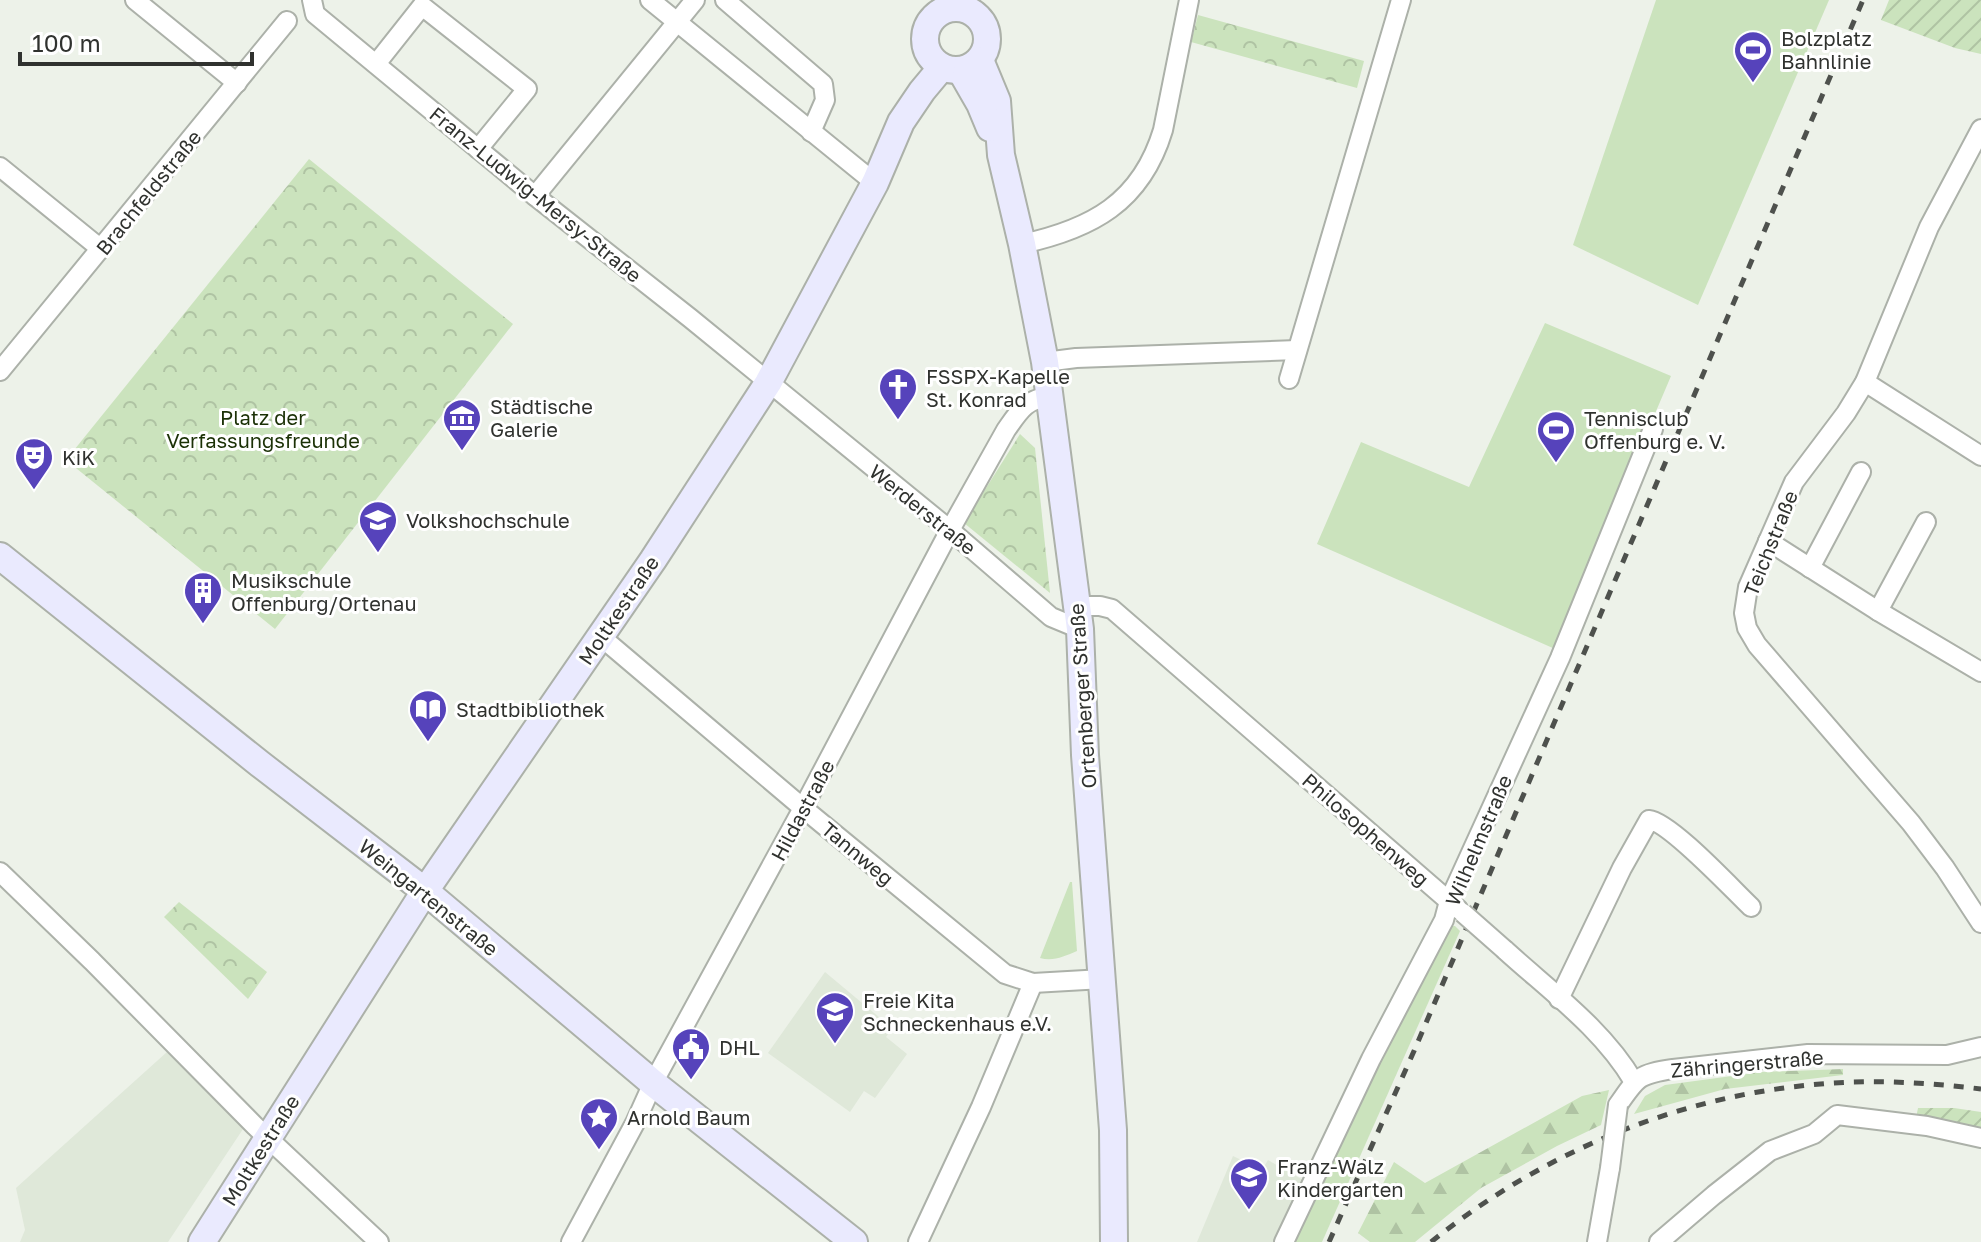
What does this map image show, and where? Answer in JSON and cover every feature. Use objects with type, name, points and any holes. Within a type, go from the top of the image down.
[{"type":"street","points":[[135,0],[237,83]]},
{"type":"street","name":"Franz-Ludwig-Mersy-Straße","points":[[312,0],[315,14],[768,383]]},
{"type":"street","points":[[650,0],[875,183]]},
{"type":"street","points":[[535,196],[695,0]]},
{"type":"street","points":[[725,0],[823,84],[825,100],[811,132]]},
{"type":"street","points":[[1022,244],[1055,236],[1105,214],[1123,198],[1148,166],[1163,130],[1189,0]]},
{"type":"street","points":[[1289,379],[1401,0]]},
{"type":"street","points":[[952,4],[982,10],[987,47],[952,62],[925,41],[929,23],[952,4]]},
{"type":"street","points":[[376,64],[422,6],[527,89],[478,149]]},
{"type":"street","name":"Brachfeldstraße","points":[[3,363],[101,249],[287,21]]},
{"type":"street","name":"Ortenberger Straße","points":[[952,62],[980,104],[1001,155],[1022,244],[1050,396],[1079,618],[1085,755],[1113,1130],[1114,1242]]},
{"type":"street","name":"Moltkestraße","points":[[202,1242],[425,891],[661,548],[768,383],[875,183],[901,122],[922,91],[952,62]]},
{"type":"street","name":"Teichstraße","points":[[1981,129],[1929,227],[1865,382],[1846,413],[1794,482],[1748,587],[1744,613],[1747,628],[1757,645],[1911,823],[1981,923]]},
{"type":"street","points":[[0,167],[101,249]]},
{"type":"street","points":[[1045,362],[1076,358],[1297,350]]},
{"type":"street","points":[[1865,382],[1981,456]]},
{"type":"street","name":"Werderstraße","points":[[768,383],[950,530],[1051,617],[1079,618]]},
{"type":"street","name":"Hildastraße","points":[[571,1242],[950,530],[1016,415],[1029,402],[1050,396]]},
{"type":"street","name":"Wilhelmstraße","points":[[1284,1242],[1371,1059],[1444,920],[1456,907],[1526,730],[1560,658],[1653,429]]},
{"type":"street","points":[[1810,568],[1861,472]]},
{"type":"street","points":[[1878,611],[1926,522]]},
{"type":"street","points":[[1768,541],[1981,672]]},
{"type":"street","name":"Weingartenstraße","points":[[0,556],[260,764],[425,891],[653,1083],[854,1242]]},
{"type":"street","name":"Philosophenweg","points":[[1079,618],[1100,606],[1112,609],[1505,950],[1605,1042],[1634,1082]]},
{"type":"street","name":"Tannweg","points":[[600,636],[1005,974],[1033,983],[1103,979]]},
{"type":"street","points":[[1559,999],[1627,858],[1649,820],[1656,820],[1672,831],[1751,907]]},
{"type":"street","points":[[0,872],[184,1066],[379,1242]]},
{"type":"street","points":[[918,1242],[981,1107],[1033,983]]},
{"type":"street","name":"Zähringerstraße","points":[[1634,1082],[1650,1072],[1808,1054],[1947,1055],[1981,1047]]},
{"type":"street","points":[[1597,1242],[1618,1105],[1634,1082]]},
{"type":"street","points":[[1659,1242],[1770,1151],[1814,1134],[1837,1115],[1927,1126],[1981,1138]]},
{"type":"shaded area","name":"Freie Kita Schneckenhaus e.V.","points":[[825,972],[892,1028],[886,1037],[907,1054],[875,1098],[864,1091],[850,1112],[768,1053]]},
{"type":"shaded area","points":[[167,1052],[243,1129],[168,1242],[20,1242],[25,1230],[16,1188]]},
{"type":"shaded area","name":"Franz-Walz Kindergarten","points":[[1233,1156],[1262,1170],[1268,1160],[1303,1180],[1274,1242],[1197,1242]]},
{"type":"green space","points":[[1656,0],[1829,0],[1698,305],[1573,245]]},
{"type":"green space","points":[[1889,0],[1981,0],[1981,54],[1955,48],[1881,20]]},
{"type":"green space","points":[[1198,15],[1364,61],[1357,88],[1191,42]]},
{"type":"green space","name":"Platz der Verfassungsfreunde","points":[[309,159],[513,324],[275,629],[66,460]]},
{"type":"green space","name":"Tennisclub Offenburg e. V.","points":[[1545,323],[1671,376],[1555,649],[1317,544],[1361,442],[1469,487]]},
{"type":"green space","points":[[1020,434],[1035,448],[1050,593],[964,523]]},
{"type":"green space","points":[[1070,882],[1077,951],[1054,959],[1040,958]]},
{"type":"green space","points":[[179,902],[267,972],[248,999],[164,917]]},
{"type":"green space","points":[[1450,926],[1460,931],[1322,1242],[1295,1242],[1444,928]]},
{"type":"green space","points":[[1843,1069],[1843,1075],[1725,1089],[1634,1114],[1645,1096],[1665,1085],[1762,1072]]},
{"type":"green space","points":[[1609,1090],[1601,1125],[1481,1188],[1415,1242],[1370,1242],[1358,1233],[1394,1162],[1425,1183],[1582,1096]]},
{"type":"green space","points":[[1918,1108],[1981,1112],[1981,1131],[1916,1118]]},
{"type":"railway","points":[[1329,1242],[1414,1051],[1863,0]]},
{"type":"railway","points":[[1431,1242],[1516,1183],[1562,1158],[1658,1117],[1708,1103],[1759,1092],[1831,1083],[1896,1082],[1981,1089]]},
{"type":"place","name":"Bolzplatz Bahnlinie","points":[[1753,84]]},
{"type":"place","name":"FSSPX-Kapelle St. Konrad","points":[[898,421]]},
{"type":"place","name":"Städtische Galerie","points":[[462,452]]},
{"type":"place","name":"Tennisclub Offenburg e. V.","points":[[1556,464]]},
{"type":"place","name":"KiK","points":[[34,491]]},
{"type":"place","name":"Volkshochschule","points":[[378,554]]},
{"type":"place","name":"Musikschule Offenburg/Ortenau","points":[[203,625]]},
{"type":"place","name":"Stadtbibliothek","points":[[428,743]]},
{"type":"place","name":"Freie Kita Schneckenhaus e.V.","points":[[835,1045]]},
{"type":"place","name":"DHL","points":[[691,1081]]},
{"type":"place","name":"Arnold Baum","points":[[599,1151]]},
{"type":"place","name":"Franz-Walz Kindergarten","points":[[1249,1211]]}]
